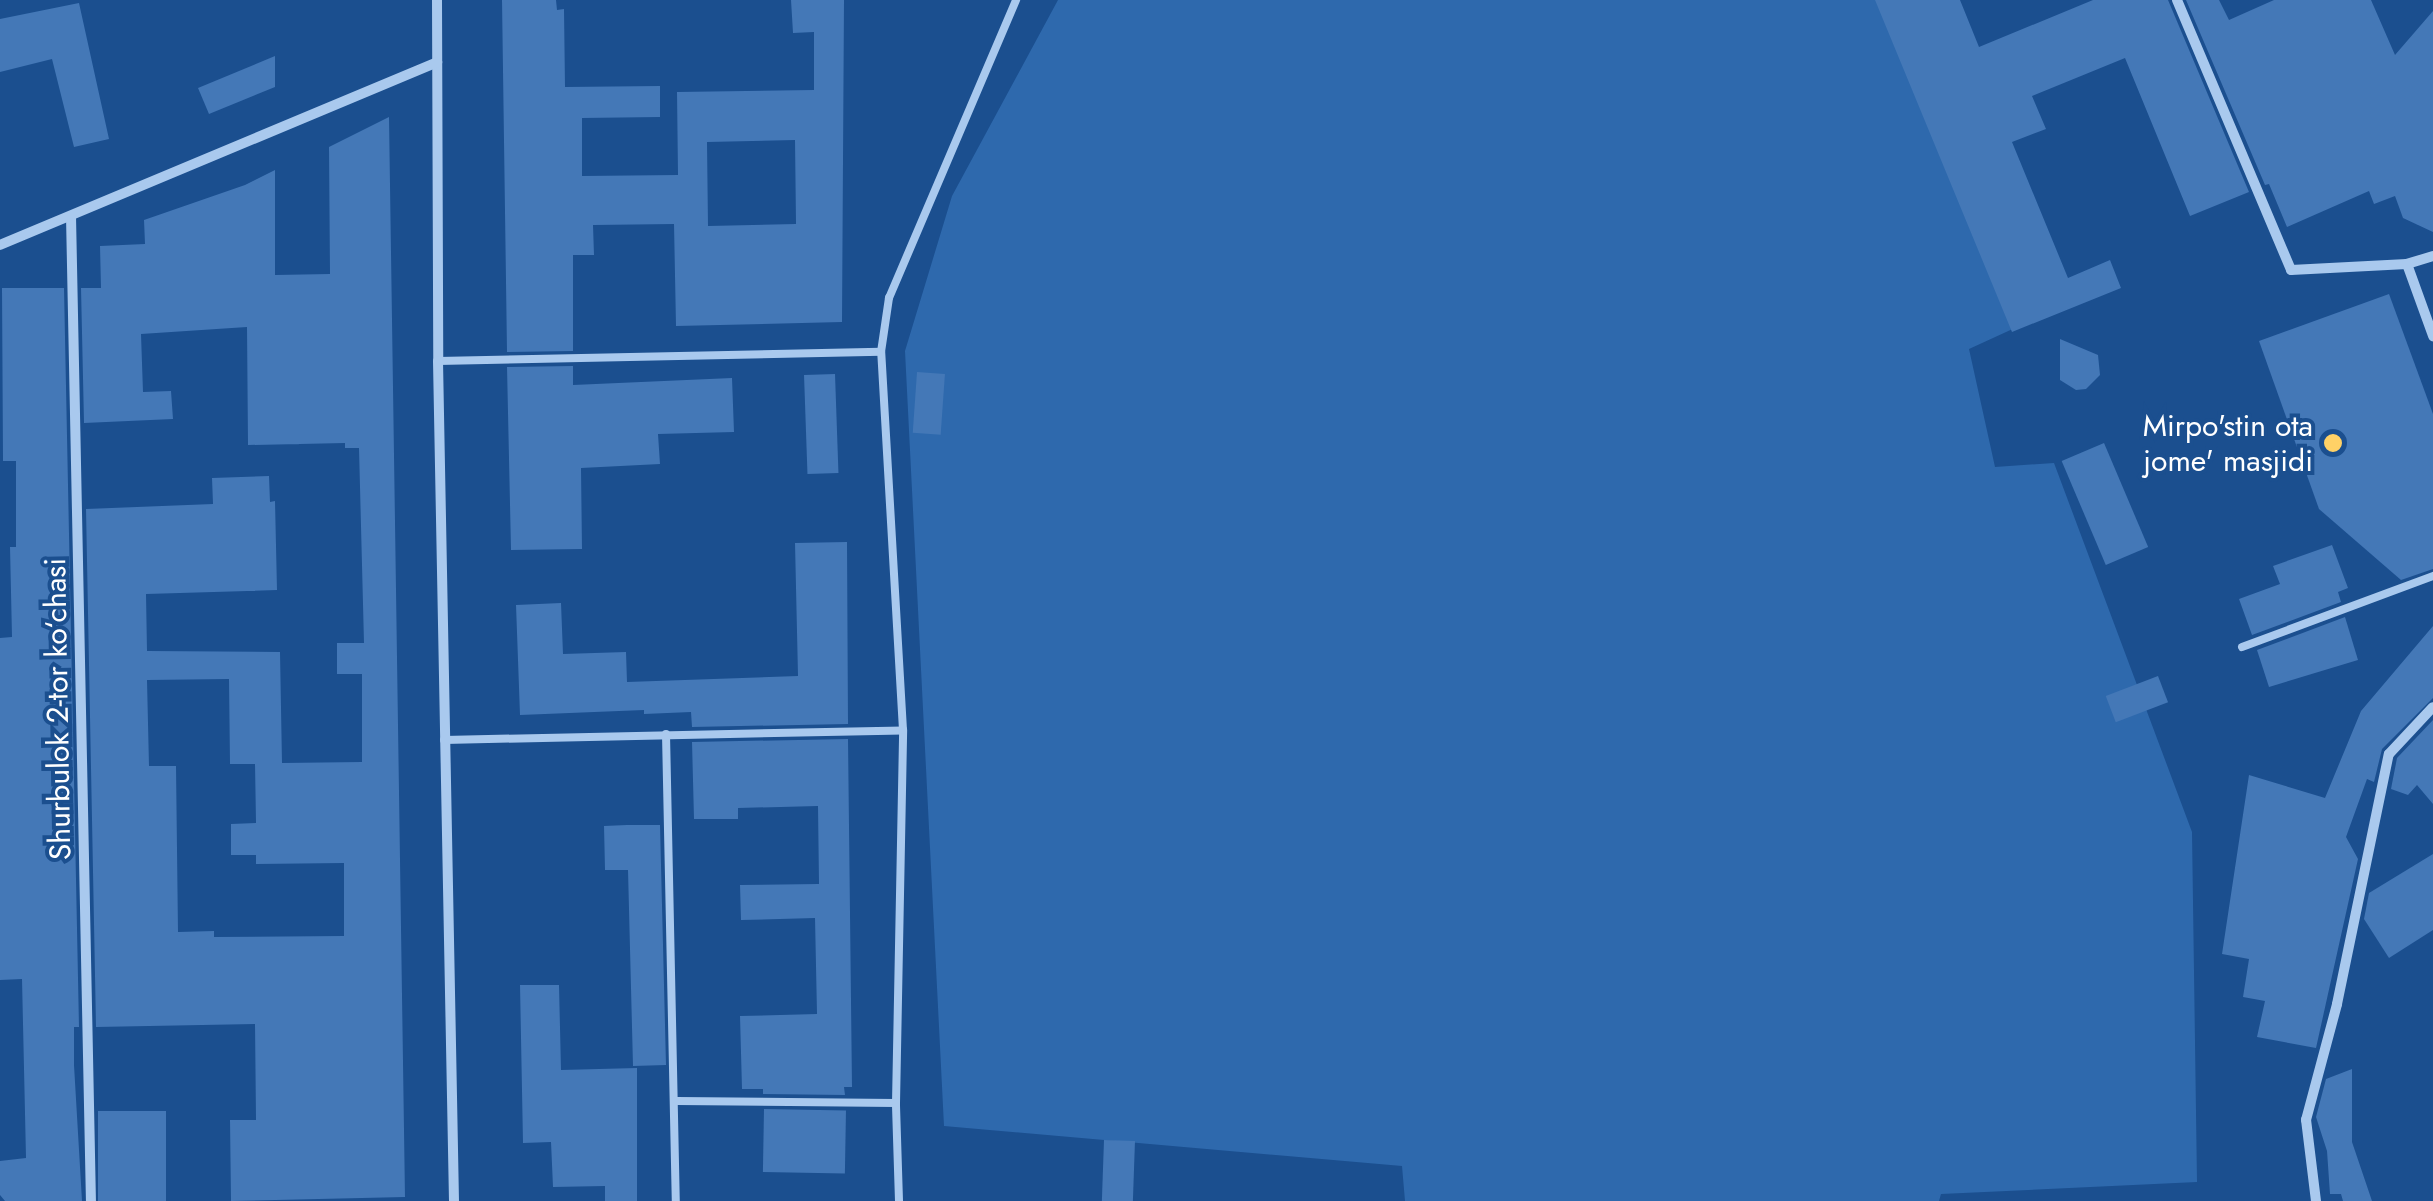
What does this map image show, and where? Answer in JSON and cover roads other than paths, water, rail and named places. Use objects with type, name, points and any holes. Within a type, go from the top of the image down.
[{"type":"street","points":[[437,0],[438,361],[454,1201]]},
{"type":"street","points":[[2177,0],[2291,270],[2407,264],[2433,256]]},
{"type":"street","points":[[0,245],[437,62]]},
{"type":"street","name":"Shurbulok 2-tor ko‘chasi","points":[[71,216],[91,1201]]},
{"type":"street","points":[[2407,264],[2433,336]]},
{"type":"street","points":[[2316,1201],[2306,1120],[2337,1004],[2389,754],[2433,707]]},
{"type":"lane","points":[[899,1201],[896,1103],[903,730],[882,352],[888,298],[1016,0]]},
{"type":"lane","points":[[438,361],[882,352]]},
{"type":"lane","points":[[2242,647],[2433,576]]},
{"type":"lane","points":[[444,740],[903,730]]},
{"type":"lane","points":[[666,734],[677,1101],[676,1201]]},
{"type":"lane","points":[[677,1101],[896,1103]]},
{"type":"place","name":"Mirpo'stin ota jome' masjidi","points":[[2333,443]]}]
